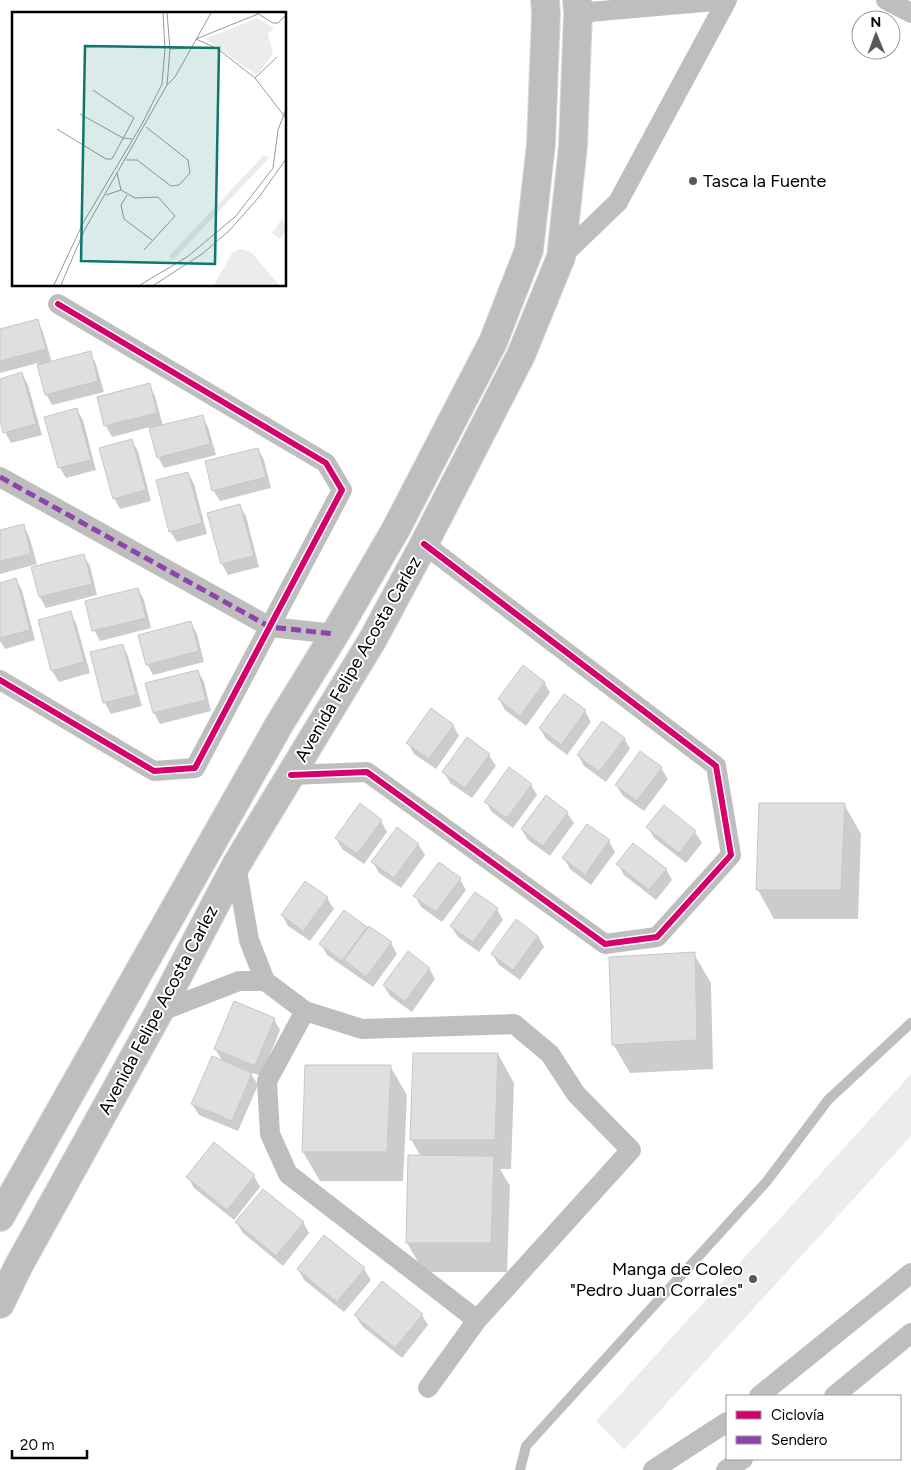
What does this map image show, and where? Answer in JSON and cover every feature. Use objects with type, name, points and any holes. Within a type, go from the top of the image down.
[{"type":"highway","name":"Avenida Felipe Acosta Carlez","points":[[0,1217],[275,732],[396,530],[492,342],[529,250],[541,144],[545,0]]},
{"type":"highway","name":"Avenida Felipe Acosta Carlez","points":[[0,1304],[24,1256],[159,1012],[236,864],[373,639],[521,355],[561,257],[573,146],[578,6]]},
{"type":"street","points":[[578,6],[726,0]]},
{"type":"street","points":[[561,257],[618,202],[726,0]]},
{"type":"street","points":[[886,0],[911,13]]},
{"type":"street","points":[[0,680],[154,771],[196,768],[342,490],[326,463],[58,304]]},
{"type":"street","points":[[0,477],[270,627],[335,634]]},
{"type":"street","points":[[291,775],[367,772],[604,944],[657,937],[731,855],[716,766],[424,544]]},
{"type":"street","points":[[236,864],[249,940],[265,981],[305,1011],[362,1029],[514,1024],[550,1054],[576,1094],[632,1150],[477,1320],[428,1388]]},
{"type":"street","points":[[159,1012],[239,981],[265,981]]},
{"type":"street","points":[[305,1011],[267,1081],[270,1134],[288,1174],[477,1320]]},
{"type":"street","points":[[761,1395],[911,1273]]},
{"type":"street","points":[[835,1395],[911,1333]]},
{"type":"street","points":[[653,1470],[726,1423]]},
{"type":"street","points":[[726,1470],[741,1460]]},
{"type":"lane","points":[[520,1470],[526,1446],[768,1181],[828,1100],[911,1023]]},
{"type":"shaded area","name":"Manga de Coleo \"Pedro Juan Corrales\"","points":[[911,1074],[911,1136],[624,1450],[596,1421]]},
{"type":"building","points":[[38,319],[46,349],[0,361],[0,329]]},
{"type":"building","points":[[91,351],[98,381],[45,395],[37,365]]},
{"type":"building","points":[[22,372],[36,424],[3,433],[0,420],[0,379]]},
{"type":"building","points":[[150,383],[157,413],[104,426],[97,397]]},
{"type":"building","points":[[77,408],[91,460],[58,468],[44,417]]},
{"type":"building","points":[[203,415],[210,444],[157,458],[149,428]]},
{"type":"building","points":[[132,439],[146,490],[113,499],[99,448]]},
{"type":"building","points":[[258,448],[266,477],[212,491],[205,461]]},
{"type":"building","points":[[188,472],[202,523],[169,532],[156,480]]},
{"type":"building","points":[[240,504],[254,556],[221,564],[207,513]]},
{"type":"building","points":[[24,524],[31,554],[0,561],[0,530]]},
{"type":"building","points":[[84,554],[92,584],[39,597],[31,567]]},
{"type":"building","points":[[16,578],[30,630],[0,638],[0,583]]},
{"type":"building","points":[[138,588],[146,618],[92,631],[85,601]]},
{"type":"building","points":[[71,611],[84,662],[51,671],[38,620]]},
{"type":"building","points":[[191,621],[199,651],[146,665],[138,635]]},
{"type":"building","points":[[123,644],[136,695],[103,703],[90,652]]},
{"type":"building","points":[[523,665],[545,682],[520,716],[498,699]]},
{"type":"building","points":[[198,670],[206,700],[153,713],[145,683]]},
{"type":"building","points":[[564,694],[586,710],[561,745],[539,728]]},
{"type":"building","points":[[431,708],[454,725],[429,759],[406,743]]},
{"type":"building","points":[[602,721],[625,738],[599,772],[577,755]]},
{"type":"building","points":[[467,737],[490,754],[465,788],[442,772]]},
{"type":"building","points":[[640,751],[662,767],[637,801],[615,785]]},
{"type":"building","points":[[509,767],[532,784],[507,818],[484,802]]},
{"type":"building","points":[[546,795],[568,812],[543,846],[521,829]]},
{"type":"building","points":[[360,803],[382,820],[357,854],[335,838]]},
{"type":"building","points":[[759,803],[845,803],[841,890],[756,890]]},
{"type":"building","points":[[664,805],[696,831],[679,853],[646,827]]},
{"type":"building","points":[[587,824],[610,840],[585,875],[562,858]]},
{"type":"building","points":[[397,827],[419,844],[394,878],[371,862]]},
{"type":"building","points":[[633,843],[667,869],[649,890],[616,864]]},
{"type":"building","points":[[439,862],[461,878],[436,912],[413,896]]},
{"type":"building","points":[[305,881],[328,897],[303,931],[281,915]]},
{"type":"building","points":[[475,892],[498,908],[473,942],[450,926]]},
{"type":"building","points":[[344,910],[367,927],[342,961],[319,944]]},
{"type":"building","points":[[516,919],[538,936],[513,970],[491,954]]},
{"type":"building","points":[[369,926],[392,942],[366,977],[344,960]]},
{"type":"building","points":[[408,951],[430,968],[405,1002],[383,985]]},
{"type":"building","points":[[695,952],[697,1040],[612,1045],[609,957]]},
{"type":"building","points":[[234,1001],[275,1018],[255,1066],[214,1049]]},
{"type":"building","points":[[413,1053],[498,1053],[495,1140],[410,1140]]},
{"type":"building","points":[[212,1056],[252,1073],[232,1121],[191,1104]]},
{"type":"building","points":[[305,1065],[391,1065],[387,1152],[302,1152]]},
{"type":"building","points":[[214,1142],[255,1175],[227,1210],[186,1177]]},
{"type":"building","points":[[408,1155],[494,1156],[491,1243],[406,1243]]},
{"type":"building","points":[[263,1189],[304,1222],[276,1256],[235,1222]]},
{"type":"building","points":[[324,1235],[365,1268],[337,1302],[297,1269]]},
{"type":"building","points":[[382,1281],[423,1314],[395,1348],[354,1315]]},
{"type":"marked path","points":[[0,477],[270,627],[335,634]]},
{"type":"cycle path","points":[[0,680],[154,771],[195,768],[342,490],[326,463],[58,304]]},
{"type":"cycle path","points":[[291,775],[367,772],[605,944],[657,937],[731,855],[716,766],[424,544]]},
{"type":"place","name":"Tasca la Fuente","points":[[693,181]]},
{"type":"place","name":"Manga de Coleo \"Pedro Juan Corrales\"","points":[[753,1279]]}]
